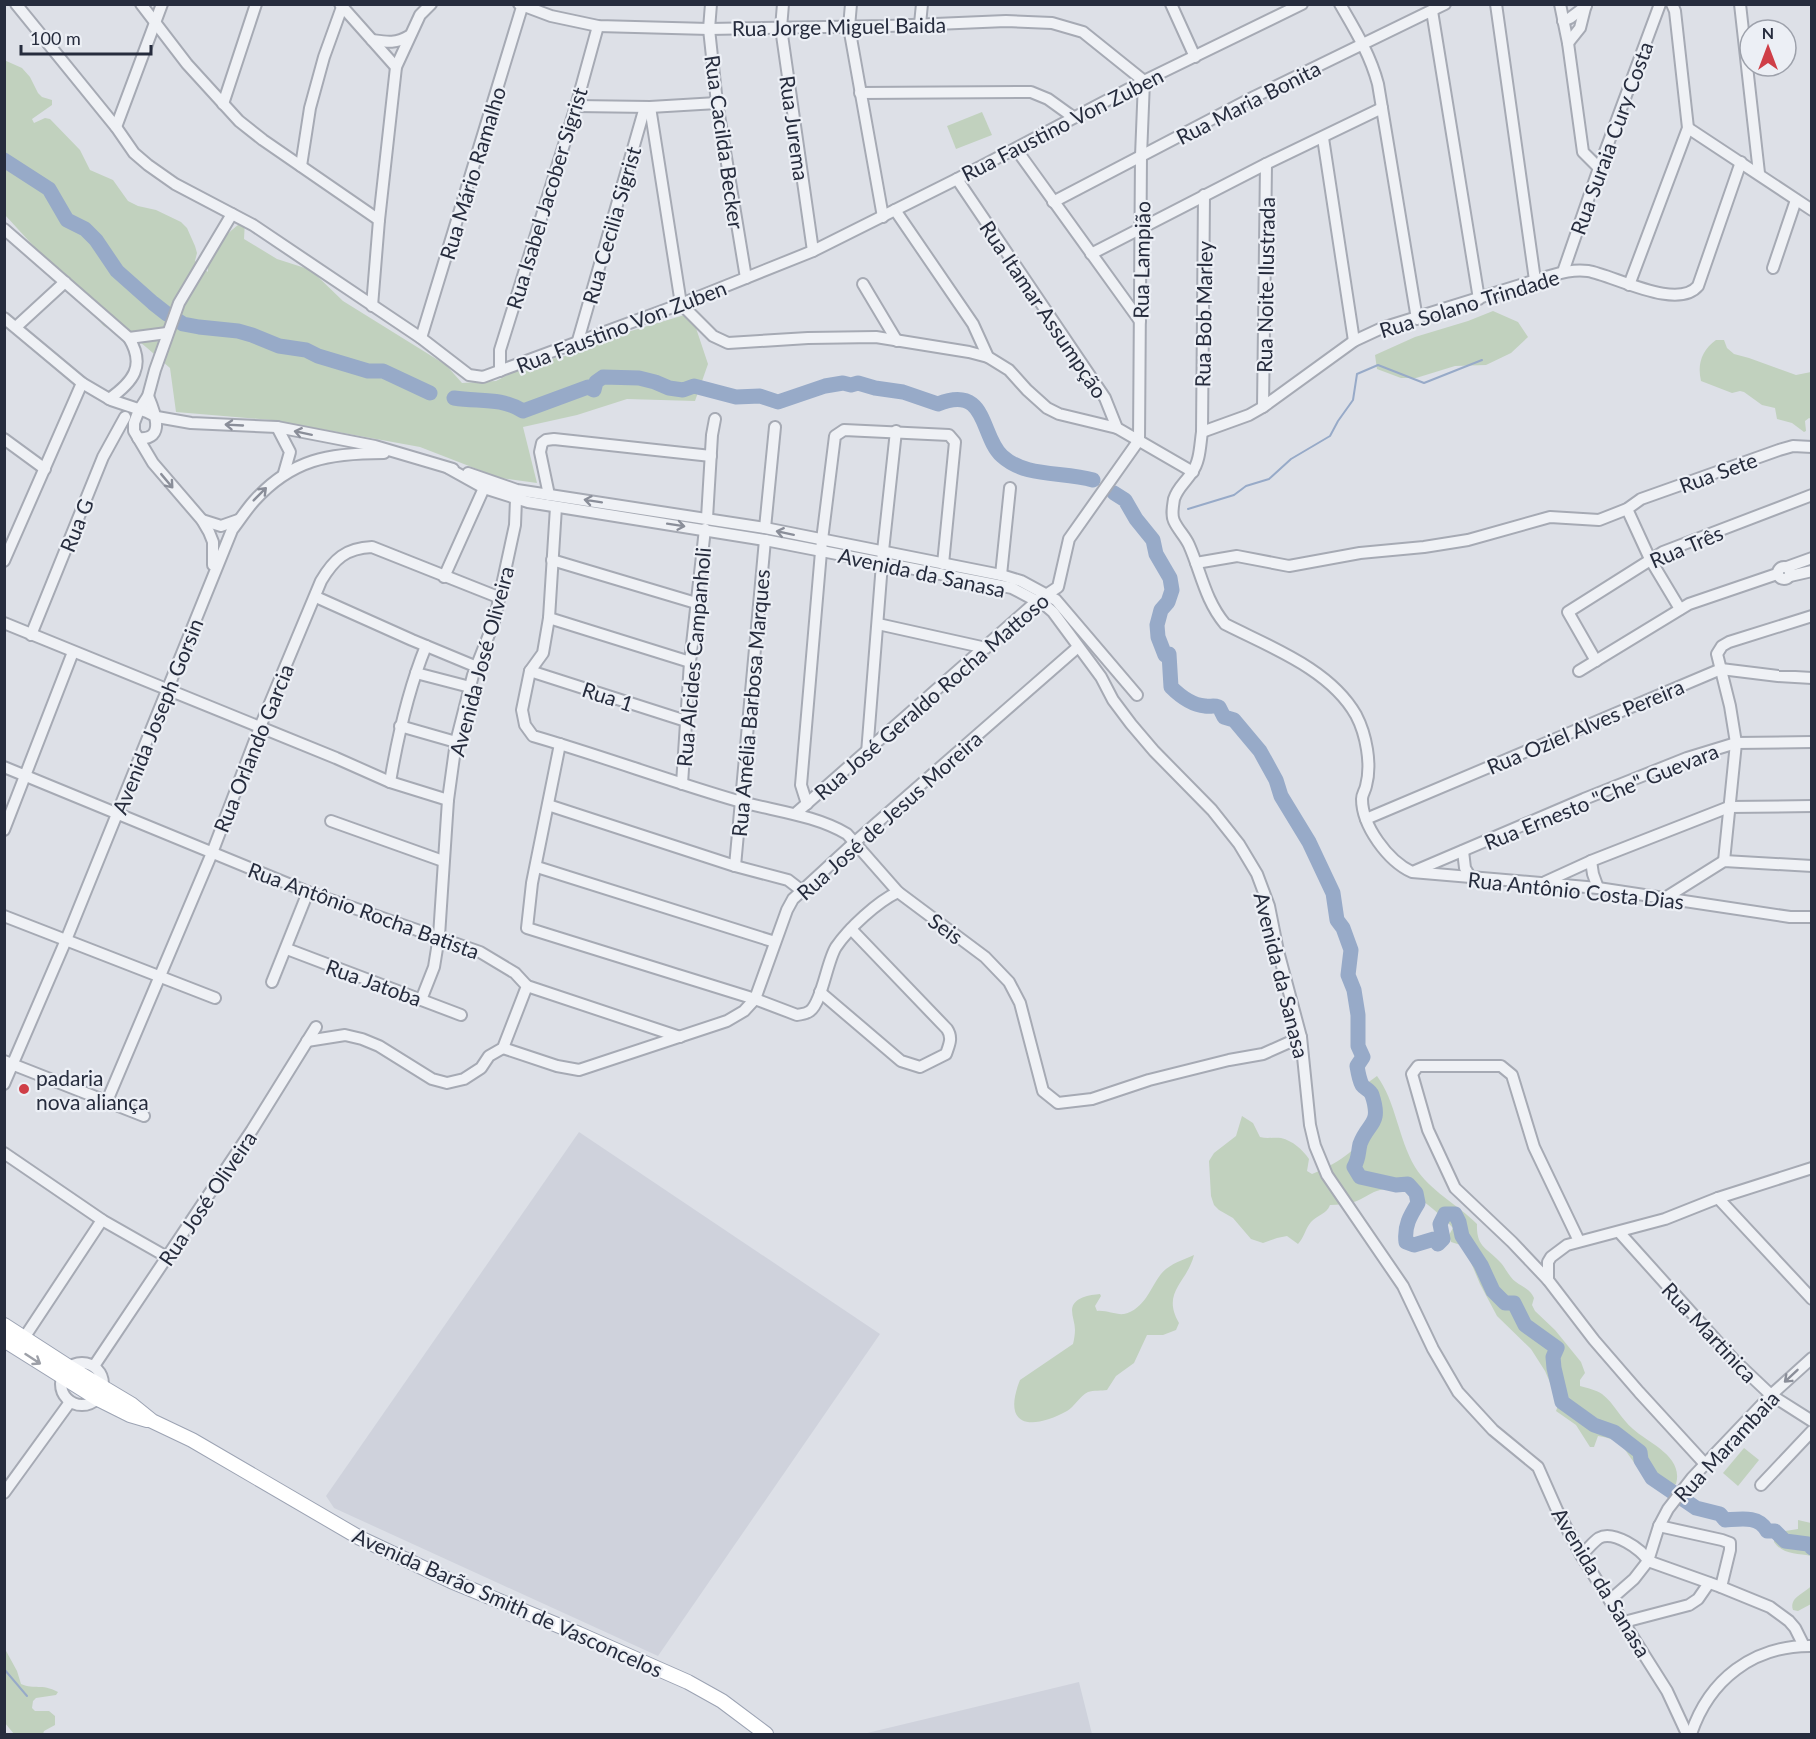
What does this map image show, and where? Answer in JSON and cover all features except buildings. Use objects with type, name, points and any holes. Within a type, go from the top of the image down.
[{"type":"main road","points":[[4,1325],[66,1372]]},
{"type":"main road","points":[[4,1340],[66,1372]]},
{"type":"main road","name":"Avenida Barão Smith de Vasconcelos","points":[[66,1372],[101,1394],[131,1404],[152,1421],[192,1440],[319,1515],[388,1552],[688,1682],[722,1701],[766,1734]]},
{"type":"street","name":"Rua Faustino Von Zuben","points":[[16,4],[116,127],[134,153],[148,165],[175,184],[253,225],[421,338],[470,375],[483,376],[577,344],[813,250],[883,217],[1144,81],[1302,4]]},
{"type":"street","points":[[141,4],[188,64],[239,122],[379,220]]},
{"type":"street","points":[[116,127],[162,4]]},
{"type":"street","points":[[223,104],[256,4]]},
{"type":"street","points":[[372,306],[396,67],[420,15],[430,4]]},
{"type":"street","name":"Rua Cacilda Becker","points":[[711,4],[709,29],[717,103],[746,278]]},
{"type":"street","name":"Rua Jurema","points":[[783,4],[781,28],[813,250]]},
{"type":"street","points":[[851,4],[849,27],[883,217]]},
{"type":"street","points":[[920,24],[922,4]]},
{"type":"street","points":[[1172,4],[1195,57]]},
{"type":"street","points":[[1340,4],[1364,44],[1372,63],[1382,108],[1417,319]]},
{"type":"street","name":"Rua Maria Bonita","points":[[1053,202],[1254,97],[1445,4]]},
{"type":"street","points":[[1496,4],[1535,280]]},
{"type":"street","points":[[1560,4],[1568,43],[1582,152],[1599,168]]},
{"type":"street","name":"Rua Suraia Cury Costa","points":[[1563,272],[1660,4]]},
{"type":"street","points":[[1629,285],[1688,128],[1683,69],[1671,4]]},
{"type":"street","points":[[1740,4],[1759,174]]},
{"type":"street","points":[[1563,21],[1586,5]]},
{"type":"street","points":[[1568,43],[1580,28],[1586,5]]},
{"type":"street","points":[[300,166],[310,108],[341,6],[396,67]]},
{"type":"street","name":"Rua Jorge Miguel Baida","points":[[521,6],[598,26],[709,29],[1006,21],[1052,23],[1083,32],[1144,81]]},
{"type":"street","name":"Rua Mário Ramalho","points":[[421,338],[521,6]]},
{"type":"street","points":[[1432,11],[1479,299]]},
{"type":"street","name":"Rua Isabel Jacober Sigrist","points":[[500,371],[500,350],[576,106],[598,26]]},
{"type":"street","points":[[372,40],[388,43],[400,41],[409,36]]},
{"type":"street","name":"Rua Lampião","points":[[1138,440],[1144,81]]},
{"type":"street","points":[[860,93],[1031,92],[1048,99],[1073,117]]},
{"type":"street","points":[[576,106],[648,107],[717,103]]},
{"type":"street","points":[[648,107],[681,304],[713,336],[728,344],[848,336],[876,337],[988,357],[1009,370],[1027,390],[1053,411],[1117,428],[1193,472]]},
{"type":"street","name":"Rua Cecilia Sigrist","points":[[577,344],[648,107]]},
{"type":"street","points":[[1091,254],[1204,195],[1382,108]]},
{"type":"street","points":[[1688,128],[1812,210]]},
{"type":"street","points":[[1323,138],[1354,341]]},
{"type":"street","points":[[1016,149],[1140,322]]},
{"type":"street","name":"Rua Solano Trindade","points":[[1202,432],[1249,415],[1263,407],[1354,341],[1382,328],[1417,319],[1535,280],[1576,270],[1594,272],[1639,289],[1683,295],[1695,289],[1741,162]]},
{"type":"street","name":"Rua Noite Ilustrada","points":[[1263,407],[1266,164]]},
{"type":"street","name":"Rua Itamar Assumpção","points":[[957,179],[1105,398],[1117,428]]},
{"type":"street","points":[[358,205],[369,204],[377,199],[382,191]]},
{"type":"street","name":"Rua Bob Marley","points":[[1204,195],[1202,432],[1193,472],[1180,486],[1172,510],[1173,520],[1188,542],[1204,589],[1225,624],[1320,674],[1338,689],[1355,714],[1364,733],[1366,750],[1366,786],[1361,796],[1366,819]]},
{"type":"street","points":[[1773,268],[1796,200]]},
{"type":"street","points":[[896,210],[973,324],[988,357]]},
{"type":"street","points":[[136,435],[139,410],[148,396],[178,303],[232,214]]},
{"type":"street","points":[[4,229],[129,338],[136,350],[137,364],[125,387],[110,400]]},
{"type":"street","points":[[16,327],[65,282]]},
{"type":"street","points":[[863,284],[897,340]]},
{"type":"street","points":[[4,318],[82,383],[110,400],[157,417],[191,423],[278,427],[402,453],[448,468]]},
{"type":"street","points":[[129,338],[169,329]]},
{"type":"street","points":[[4,561],[82,383]]},
{"type":"street","points":[[136,435],[143,439],[151,435],[156,428],[157,417],[148,396]]},
{"type":"street","points":[[110,400],[125,417],[167,482],[202,520],[213,542],[212,578]]},
{"type":"street","name":"Rua G","points":[[31,635],[103,457],[125,417]]},
{"type":"street","name":"Rua Alcides Campanholi","points":[[682,784],[690,662],[715,419]]},
{"type":"street","points":[[278,427],[290,452],[284,473]]},
{"type":"street","name":"Rua Amélia Barbosa Marques","points":[[735,866],[775,427]]},
{"type":"street","points":[[807,804],[801,785],[835,436],[844,430],[896,431],[949,435],[955,442],[943,564]]},
{"type":"street","points":[[867,753],[883,551],[896,431]]},
{"type":"street","points":[[4,440],[45,469]]},
{"type":"street","points":[[341,455],[343,440]]},
{"type":"street","points":[[549,495],[540,452],[542,443],[546,440],[711,456]]},
{"type":"street","name":"Rua José Geraldo Rocha Mattoso","points":[[795,814],[986,648],[1036,601],[1058,587],[1069,539],[1138,440]]},
{"type":"street","name":"Rua Sete","points":[[1196,563],[1237,556],[1289,566],[1360,553],[1468,540],[1550,518],[1599,520],[1627,509],[1641,499],[1779,450],[1793,446],[1812,447]]},
{"type":"street","name":"Avenida Joseph Gorsin","points":[[4,1084],[9,1063],[66,940],[225,543],[257,498],[284,473],[315,460],[341,455],[402,453]]},
{"type":"street","name":"Avenida da Sanasa","points":[[448,468],[484,488],[516,499],[556,507],[706,524]]},
{"type":"street","name":"Avenida da Sanasa","points":[[448,468],[517,490],[765,534],[823,546],[882,564],[1012,588],[1053,612],[1101,677],[1113,700],[1131,724],[1212,810],[1239,844],[1257,874],[1269,906],[1278,951],[1301,1037],[1310,1125],[1315,1146],[1327,1175],[1403,1286],[1433,1349],[1458,1392],[1493,1431],[1538,1467],[1557,1510],[1581,1555],[1667,1691],[1689,1734]]},
{"type":"street","points":[[444,577],[484,488]]},
{"type":"street","points":[[1001,575],[1010,488]]},
{"type":"street","name":"Rua Três","points":[[1596,661],[1568,612],[1650,559],[1812,495]]},
{"type":"street","name":"Avenida José Oliveira","points":[[421,1000],[434,967],[439,936],[448,800],[456,742],[470,687],[494,622],[515,525],[516,499]]},
{"type":"street","name":"Seis","points":[[556,507],[549,618],[543,653],[530,671],[522,710],[525,725],[533,736],[741,802],[795,814],[837,828],[855,842],[898,892],[984,957],[1009,982],[1020,1003],[1043,1091],[1058,1103],[1092,1099],[1149,1080],[1263,1054],[1301,1037]]},
{"type":"street","points":[[1627,509],[1650,559],[1680,609]]},
{"type":"street","points":[[202,520],[221,526],[241,519]]},
{"type":"street","name":"Avenida da Sanasa","points":[[823,546],[883,551],[1021,581],[1046,594],[1066,609],[1137,695]]},
{"type":"street","name":"Rua Orlando Garcia","points":[[107,1101],[212,853],[260,727],[321,581],[330,566],[340,555],[350,550],[372,547],[498,597]]},
{"type":"street","points":[[1579,671],[1699,599],[1777,574],[1781,579],[1788,572],[1812,558]]},
{"type":"street","points":[[552,560],[696,603]]},
{"type":"street","points":[[1788,572],[1812,571]]},
{"type":"street","points":[[316,597],[477,667]]},
{"type":"street","points":[[1724,861],[1736,743],[1730,706],[1717,654],[1722,646],[1729,642],[1812,616]]},
{"type":"street","points":[[549,618],[690,662]]},
{"type":"street","points":[[4,623],[167,688],[390,782],[448,800]]},
{"type":"street","points":[[878,624],[986,648]]},
{"type":"street","points":[[390,782],[400,726],[426,646]]},
{"type":"street","name":"Rua José de Jesus Moreira","points":[[755,999],[787,910],[801,890],[1078,647]]},
{"type":"street","points":[[4,830],[73,652]]},
{"type":"street","name":"Rua Oziel Alves Pereira","points":[[1366,819],[1721,669],[1812,678]]},
{"type":"street","name":"Rua 1","points":[[530,671],[686,721]]},
{"type":"street","points":[[416,673],[470,687]]},
{"type":"street","points":[[400,726],[456,742]]},
{"type":"street","name":"Rua Ernesto \"Che\" Guevara","points":[[1412,872],[1687,758],[1736,743],[1812,742]]},
{"type":"street","points":[[560,744],[532,883],[528,927],[797,1014],[803,1014],[813,1009],[835,949],[851,929],[887,897],[898,892]]},
{"type":"street","name":"Rua Antônio Rocha Batista","points":[[4,767],[308,892],[480,952],[521,978],[680,1037]]},
{"type":"street","points":[[548,805],[735,866],[788,880],[801,890]]},
{"type":"street","points":[[1543,883],[1591,861],[1729,807],[1812,806]]},
{"type":"street","name":"Rua Antônio Costa Dias","points":[[1366,819],[1390,857],[1400,866],[1412,872],[1471,879],[1598,888],[1790,917],[1812,917]]},
{"type":"street","points":[[331,821],[444,861]]},
{"type":"street","name":"Rua Ernesto \"Che\" Guevara","points":[[1463,851],[1462,860],[1471,879]]},
{"type":"street","points":[[1591,861],[1598,888]]},
{"type":"street","points":[[1665,898],[1724,861],[1812,866]]},
{"type":"street","points":[[537,867],[775,942]]},
{"type":"street","points":[[272,982],[308,892]]},
{"type":"street","points":[[4,916],[215,998]]},
{"type":"street","points":[[820,992],[902,1061],[920,1067],[946,1054],[951,1035],[947,1029],[851,929]]},
{"type":"street","name":"Rua Jatoba","points":[[286,949],[461,1015]]},
{"type":"street","points":[[306,1041],[345,1035],[362,1039],[379,1046],[432,1079],[447,1083],[464,1079],[481,1068],[489,1056],[503,1048],[521,978]]},
{"type":"street","points":[[503,1048],[570,1070],[579,1070],[727,1021],[744,1011],[755,999]]},
{"type":"street","name":"Rua José Oliveira","points":[[94,1366],[252,1130],[316,1027]]},
{"type":"street","points":[[9,1063],[144,1116]]},
{"type":"street","points":[[1579,1241],[1534,1147],[1512,1075],[1500,1066],[1418,1066],[1412,1074],[1428,1130],[1455,1188],[1548,1280],[1594,1340],[1705,1464]]},
{"type":"street","points":[[4,1153],[102,1220],[167,1257]]},
{"type":"street","points":[[1548,1280],[1548,1262],[1567,1245],[1665,1219],[1718,1198],[1812,1168]]},
{"type":"street","points":[[1718,1198],[1812,1299]]},
{"type":"street","points":[[24,1338],[102,1220]]},
{"type":"street","name":"Rua Martinica","points":[[1619,1232],[1734,1360],[1771,1395],[1812,1421]]},
{"type":"street","name":"Rua Marambaia","points":[[1610,1600],[1634,1579],[1648,1562],[1659,1526],[1668,1509],[1692,1478],[1771,1395],[1812,1358]]},
{"type":"street","points":[[77,1363],[94,1366],[100,1372],[103,1380],[101,1394],[90,1404],[80,1406],[70,1402],[61,1386],[66,1372],[77,1363]]},
{"type":"street","points":[[6,1487],[70,1402]]},
{"type":"street","points":[[1761,1485],[1812,1431]]},
{"type":"street","points":[[1659,1526],[1730,1543],[1721,1587]]},
{"type":"street","points":[[1581,1555],[1599,1539],[1610,1536],[1638,1548],[1648,1562],[1721,1587],[1780,1613],[1808,1646],[1769,1653],[1733,1670],[1709,1696],[1689,1734]]},
{"type":"street","points":[[1624,1622],[1689,1605],[1698,1599],[1709,1583]]},
{"type":"shaded area","points":[[579,1132],[880,1334],[658,1656],[334,1508],[326,1496]]},
{"type":"shaded area","points":[[1079,1682],[1092,1734],[863,1734]]},
{"type":"green space","points":[[4,60],[22,68],[30,77],[38,93],[52,100],[52,105],[32,119],[34,123],[45,118],[50,119],[80,150],[90,170],[113,180],[128,201],[156,210],[181,222],[187,228],[195,246],[197,253],[195,261],[208,272],[210,258],[218,245],[245,221],[244,239],[277,259],[314,273],[343,301],[446,365],[462,383],[496,381],[529,364],[574,354],[621,334],[691,313],[708,364],[695,401],[627,399],[577,415],[523,427],[537,483],[500,478],[420,447],[272,420],[176,412],[170,368],[128,334],[103,325],[97,315],[5,215]]},
{"type":"green space","points":[[982,112],[992,135],[956,149],[947,126]]},
{"type":"green space","points":[[1493,311],[1518,322],[1528,337],[1511,353],[1486,365],[1455,366],[1416,378],[1401,378],[1377,369],[1375,355],[1415,337]]},
{"type":"green space","points":[[1716,340],[1724,340],[1727,348],[1734,354],[1796,375],[1811,372],[1811,419],[1805,421],[1806,431],[1804,432],[1792,423],[1777,419],[1775,408],[1762,405],[1744,392],[1732,393],[1701,381],[1702,358],[1707,348]]},
{"type":"green space","points":[[1377,1076],[1389,1097],[1409,1156],[1421,1176],[1477,1224],[1478,1238],[1484,1247],[1501,1263],[1514,1280],[1531,1293],[1534,1298],[1532,1305],[1535,1311],[1555,1330],[1581,1362],[1585,1373],[1580,1380],[1580,1386],[1602,1394],[1629,1425],[1670,1458],[1677,1474],[1676,1484],[1667,1489],[1650,1478],[1639,1469],[1617,1442],[1606,1437],[1598,1436],[1594,1447],[1590,1447],[1576,1425],[1556,1411],[1559,1403],[1545,1371],[1531,1349],[1497,1316],[1464,1246],[1451,1242],[1449,1235],[1453,1228],[1421,1200],[1390,1189],[1377,1191],[1354,1202],[1330,1205],[1311,1222],[1298,1244],[1287,1236],[1263,1243],[1251,1239],[1233,1218],[1214,1205],[1211,1196],[1209,1161],[1214,1153],[1236,1136],[1242,1116],[1253,1123],[1260,1137],[1281,1138],[1297,1146],[1309,1159],[1307,1171],[1312,1174],[1337,1162],[1353,1150],[1364,1135],[1368,1121],[1366,1084]]},
{"type":"green space","points":[[1194,1255],[1174,1295],[1174,1312],[1179,1323],[1176,1330],[1163,1335],[1147,1335],[1134,1363],[1116,1376],[1107,1390],[1088,1392],[1067,1411],[1042,1421],[1023,1421],[1017,1416],[1014,1408],[1015,1396],[1020,1380],[1073,1344],[1075,1330],[1072,1310],[1075,1302],[1100,1294],[1095,1306],[1097,1311],[1124,1314],[1142,1303],[1164,1271]]},
{"type":"green space","points":[[1744,1448],[1759,1460],[1738,1486],[1723,1473]]},
{"type":"green space","points":[[1798,1520],[1811,1523],[1811,1556],[1786,1551],[1774,1542],[1774,1535],[1779,1532],[1798,1529]]},
{"type":"green space","points":[[1811,1586],[1811,1604],[1798,1611],[1793,1610],[1795,1599]]},
{"type":"green space","points":[[5,1649],[21,1684],[58,1692],[56,1695],[36,1698],[33,1701],[32,1708],[35,1711],[49,1711],[55,1716],[55,1725],[43,1734],[14,1734],[5,1723]]},
{"type":"waterway","points":[[4,160],[49,189],[67,220],[85,229],[96,240],[117,271],[167,314]]},
{"type":"waterway","points":[[177,320],[183,324],[199,327],[238,331],[279,346],[306,350],[318,356],[368,371],[383,371],[430,393]]},
{"type":"waterway","points":[[1188,509],[1234,495],[1246,486],[1269,479],[1291,459],[1330,436],[1353,400],[1357,374],[1378,365],[1424,383],[1482,360]]},
{"type":"waterway","points":[[454,398],[498,402],[523,411],[588,387],[594,390],[596,382],[603,377],[639,378],[669,388],[683,390],[694,386],[736,397],[760,396],[778,402],[825,386],[858,383],[903,392],[938,404],[954,400],[966,401],[974,406],[981,415],[995,447],[1012,463],[1033,471],[1093,480]]},
{"type":"waterway","points":[[1114,493],[1125,500],[1136,519],[1153,540],[1156,554],[1170,578],[1172,590],[1168,602],[1161,610],[1157,625],[1158,637],[1165,655],[1169,654],[1171,687],[1182,697],[1195,704],[1219,707],[1224,717],[1234,720],[1260,751],[1276,780],[1281,796],[1309,842],[1333,893],[1337,920],[1343,928],[1351,950],[1348,975],[1354,990],[1358,1015],[1358,1046],[1363,1057],[1357,1066],[1358,1073],[1362,1085],[1372,1095],[1375,1105],[1375,1118],[1363,1137],[1354,1167],[1360,1177],[1396,1185],[1408,1184],[1416,1193],[1418,1203],[1407,1226],[1406,1242],[1414,1245],[1434,1239],[1438,1244],[1443,1239],[1440,1224],[1445,1214],[1455,1214],[1462,1236],[1481,1265],[1493,1291],[1505,1303],[1514,1303],[1525,1325],[1557,1348],[1553,1357],[1554,1368],[1562,1402],[1594,1425],[1614,1432],[1640,1452],[1641,1460],[1652,1478],[1696,1508],[1720,1514],[1725,1520],[1754,1520],[1764,1526],[1767,1531],[1775,1531],[1785,1541],[1808,1544],[1812,1548]]},
{"type":"waterway","points":[[4,1669],[27,1696]]},
{"type":"place","name":"padaria nova aliança","points":[[24,1089]]}]
